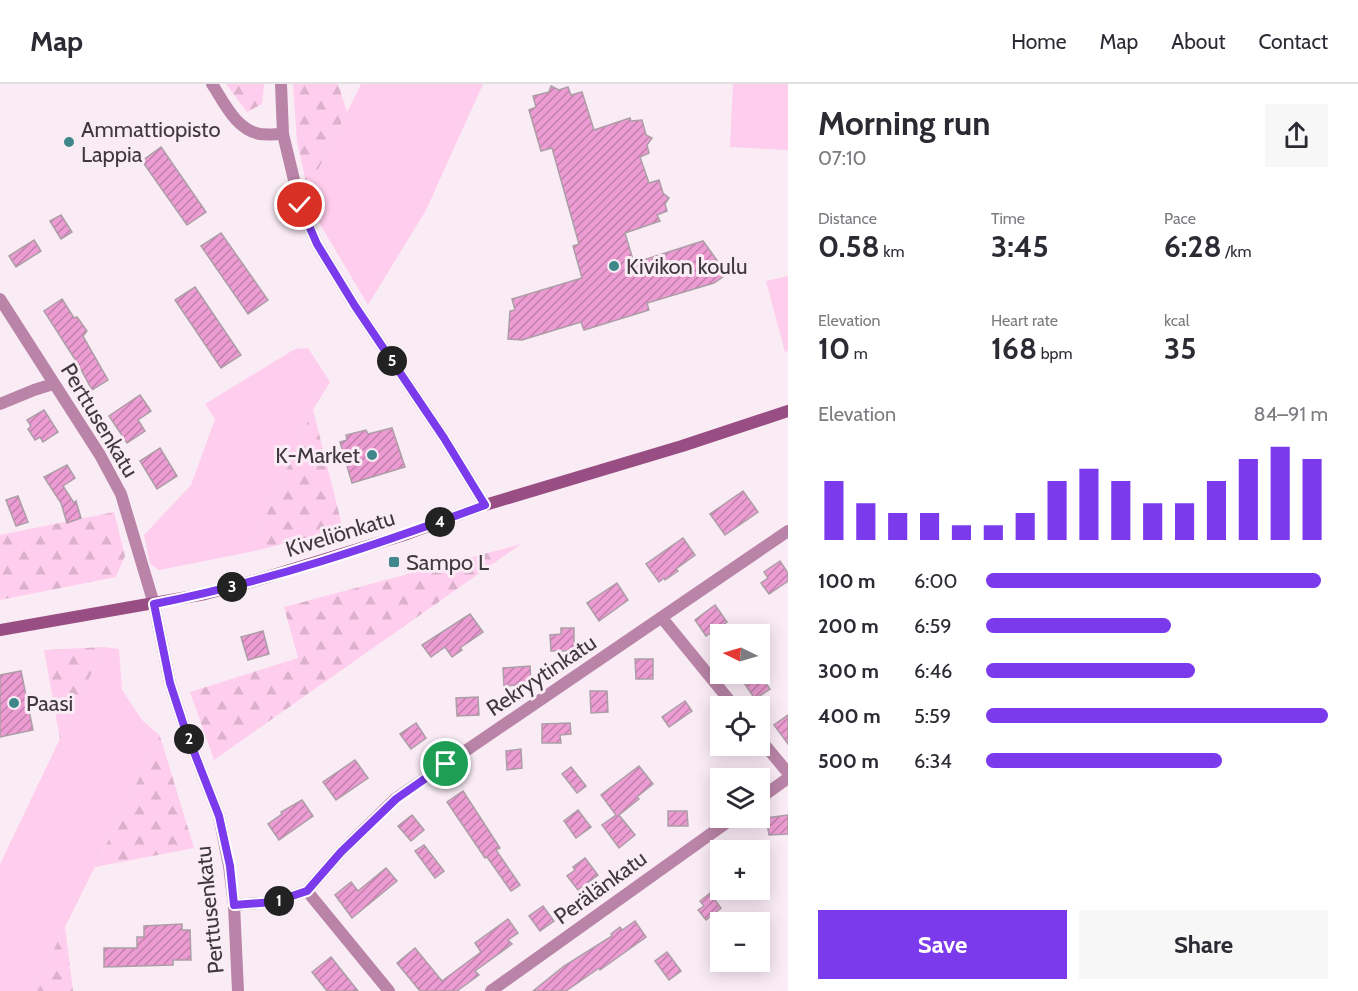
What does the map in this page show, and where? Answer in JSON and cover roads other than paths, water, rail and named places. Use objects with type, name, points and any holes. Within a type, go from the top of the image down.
[{"type":"main road","name":"Kiveliönkatu","points":[[0,630],[206,594],[352,552],[485,505],[682,446],[788,411]]},
{"type":"street","points":[[212,84],[234,117],[247,130],[260,134],[284,134]]},
{"type":"street","points":[[280,84],[284,134],[300,205],[317,244],[485,505]]},
{"type":"street","name":"Perttusenkatu","points":[[0,299],[100,455],[120,494],[154,604],[170,683],[185,729],[219,816],[230,866],[238,991]]},
{"type":"street","points":[[0,404],[53,384]]},
{"type":"street","name":"Rekryytinkatu","points":[[307,891],[341,852],[396,799],[788,531]]},
{"type":"street","points":[[662,618],[726,696]]},
{"type":"street","points":[[770,752],[788,774]]},
{"type":"street","points":[[770,791],[788,778]]},
{"type":"street","name":"Perälänkatu","points":[[491,991],[719,828]]},
{"type":"street","points":[[234,905],[274,902],[307,891],[389,991]]},
{"type":"place","name":"Ammattiopisto Lappia","points":[[69,142]]},
{"type":"place","name":"Kivikon koulu","points":[[614,266]]},
{"type":"place","name":"K-Market","points":[[372,455]]},
{"type":"place","name":"Sampo L","points":[[394,562]]},
{"type":"place","name":"Paasi","points":[[14,703]]}]
